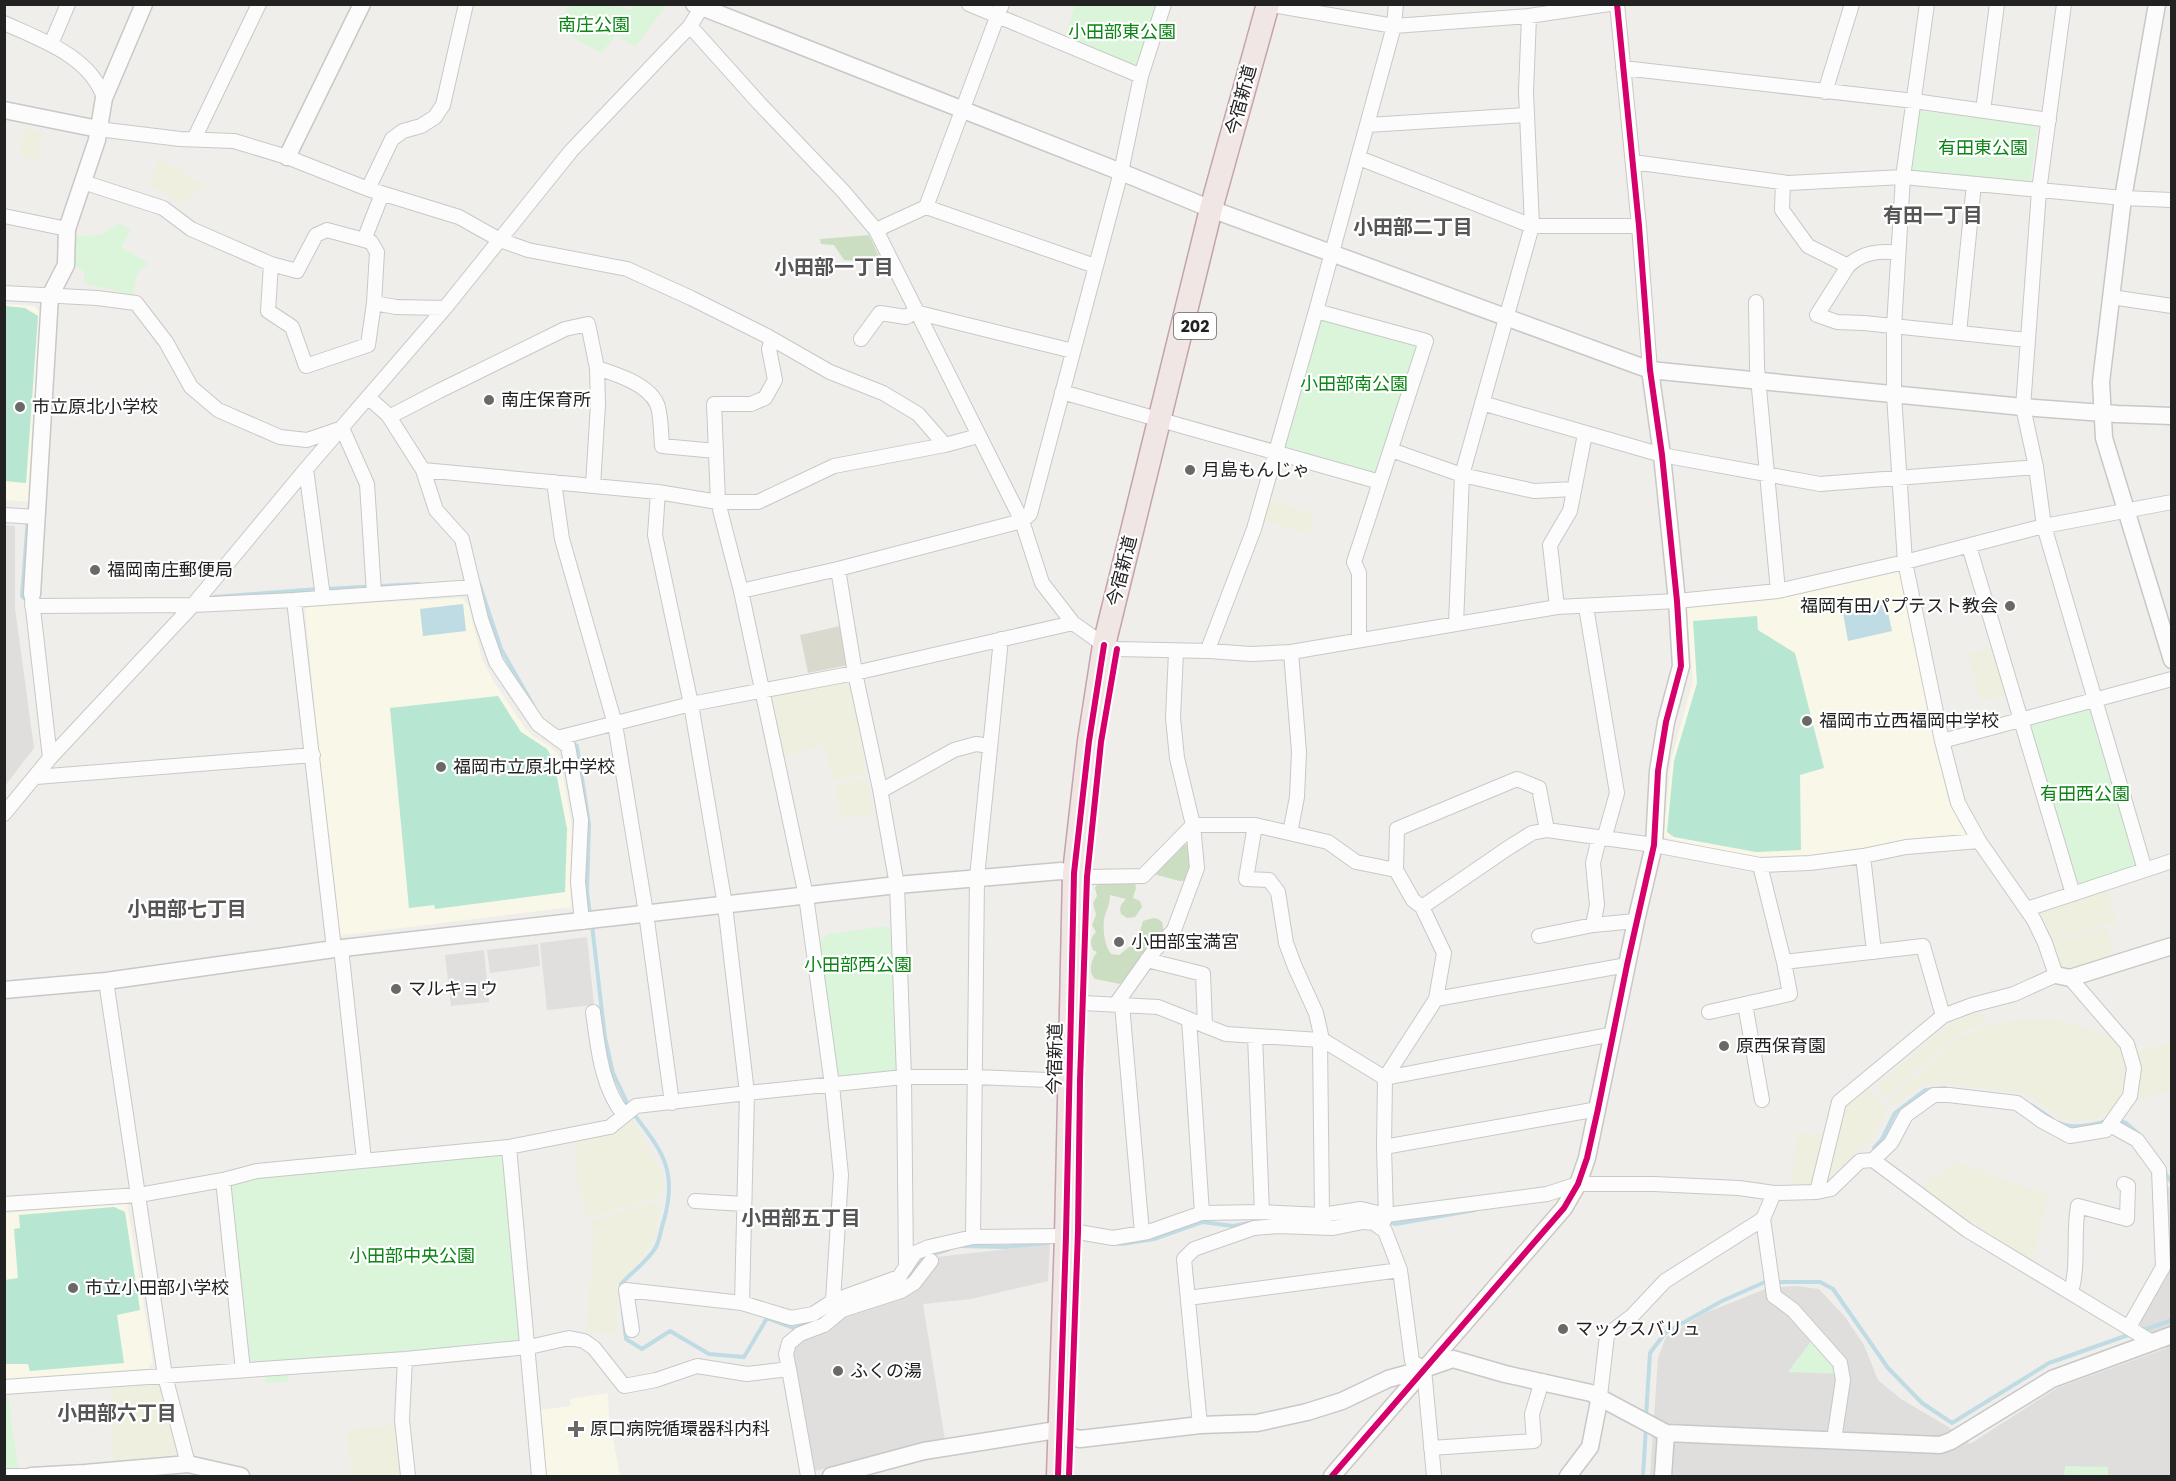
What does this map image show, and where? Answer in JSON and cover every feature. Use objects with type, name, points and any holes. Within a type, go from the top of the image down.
[{"type":"highway","name":"今宿新道","points":[[1058,1476],[1065,1435],[1081,875],[1101,742],[1110,647],[1217,211],[1272,5]]},
{"type":"highway","name":"今宿新道","points":[[1074,1081],[1083,1003],[1081,875]]},
{"type":"highway","name":"今宿新道","points":[[1065,1435],[1070,1476]]},
{"type":"street","points":[[51,44],[68,4]]},
{"type":"street","points":[[50,758],[32,600],[50,296],[66,265],[67,229],[97,140],[104,98],[144,4]]},
{"type":"street","points":[[194,139],[259,4]]},
{"type":"street","points":[[287,157],[362,4]]},
{"type":"street","points":[[368,189],[392,139],[403,131],[421,126],[435,117],[443,105],[466,4]]},
{"type":"street","points":[[969,4],[1000,10],[1142,76]]},
{"type":"street","points":[[741,591],[838,569],[1022,521],[1030,514],[1121,172],[1142,76],[1164,4]]},
{"type":"street","points":[[1209,651],[1254,529],[1368,125],[1394,26],[1396,4]]},
{"type":"street","points":[[1272,5],[1394,26],[1529,15],[1609,4]]},
{"type":"street","points":[[1332,1476],[1557,1216],[1578,1184],[1587,1158],[1598,1109],[1636,921],[1654,845],[1658,771],[1666,723],[1681,666],[1677,601],[1662,455],[1650,370],[1639,226],[1617,4]]},
{"type":"street","points":[[1825,92],[1852,4]]},
{"type":"street","points":[[632,1330],[626,1290],[742,1303],[791,1318],[813,1314],[833,1301],[899,1277],[915,1253],[928,1247],[973,1237],[1072,1234],[1113,1238],[1142,1233],[1202,1213],[1262,1212],[1362,1216],[1374,1223],[1547,1194],[1578,1184],[1739,1188],[1774,1193],[1817,1192],[1831,1189],[1860,1161],[1873,1160],[1891,1143],[1905,1115],[1934,1095],[2017,1103],[2042,1121],[2070,1136],[2106,1130],[2130,1096],[2134,1068],[2127,1044],[2063,977],[2026,909],[1979,841],[1958,803],[1942,741],[1905,562],[1894,394],[1894,327],[1903,177],[1927,4]]},
{"type":"street","points":[[1983,111],[1996,4]]},
{"type":"street","points":[[2064,4],[2039,191],[2024,407],[2036,467],[2044,526],[2097,700],[2145,870]]},
{"type":"street","points":[[4,814],[50,758],[193,605],[306,469],[446,308],[571,151],[690,26],[700,6],[1217,211],[1650,370],[2024,407],[2172,416]]},
{"type":"street","points":[[2158,6],[2123,198],[2101,382],[2104,438],[2172,660]]},
{"type":"street","points":[[926,207],[1000,10]]},
{"type":"street","points":[[1456,624],[1462,475],[1532,226],[1526,92],[1529,15]]},
{"type":"street","points":[[4,23],[74,57],[100,85],[104,98]]},
{"type":"street","points":[[690,26],[843,191],[876,230],[1022,521],[1042,583],[1073,623],[1110,647],[1176,652],[1209,651],[1251,654],[1291,652],[1557,607],[1677,601],[1778,591],[1905,562],[2044,526],[2172,502]]},
{"type":"street","points":[[1623,68],[1914,101],[2049,120]]},
{"type":"street","points":[[4,110],[98,129],[234,141],[287,157],[382,194],[459,217],[500,240],[528,250],[627,269],[772,339],[830,372],[883,393],[918,414],[945,444]]},
{"type":"street","points":[[1368,125],[1527,115]]},
{"type":"street","points":[[1359,158],[1532,226],[1639,226]]},
{"type":"street","points":[[1633,162],[1783,182],[1903,177],[2039,191],[2172,200]]},
{"type":"street","points":[[83,182],[163,208],[191,229],[271,264],[297,271],[316,235],[327,230],[371,242],[377,252],[374,303],[368,345],[306,366],[292,327],[268,311],[271,264]]},
{"type":"street","points":[[1783,182],[1782,210],[1808,246],[1848,266]]},
{"type":"street","points":[[1959,333],[1974,184]]},
{"type":"street","points":[[364,240],[382,194]]},
{"type":"street","points":[[876,230],[926,207],[1095,266]]},
{"type":"street","points":[[4,216],[67,229]]},
{"type":"street","points":[[1898,253],[1862,255],[1856,258],[1848,266],[1817,315],[1837,322],[2027,340]]},
{"type":"street","points":[[4,293],[97,298],[136,303],[166,342],[191,387],[218,410],[280,437],[307,440],[342,428]]},
{"type":"street","points":[[2111,297],[2172,306]]},
{"type":"street","points":[[1756,302],[1758,381],[1778,591]]},
{"type":"street","points":[[374,303],[396,307],[446,308]]},
{"type":"street","points":[[1316,311],[1426,341],[1354,562],[1359,573],[1359,640]]},
{"type":"street","points":[[861,339],[880,313],[906,317],[918,312],[1073,351]]},
{"type":"street","points":[[389,417],[565,329],[588,324],[597,368],[598,405],[593,486]]},
{"type":"street","points":[[772,339],[769,349],[775,381],[765,398],[751,404],[714,404],[718,502],[741,591],[806,896],[832,1085],[841,1175],[833,1301]]},
{"type":"street","points":[[597,368],[623,376],[639,385],[656,403],[662,446],[716,451]]},
{"type":"street","points":[[1062,392],[1380,482]]},
{"type":"street","points":[[369,398],[389,417],[423,470],[436,510],[462,539],[472,582],[496,662],[538,723],[568,746],[581,820],[578,882],[588,921]]},
{"type":"street","points":[[1482,403],[1662,455],[1820,484],[2036,467]]},
{"type":"street","points":[[342,428],[367,484],[373,588]]},
{"type":"street","points":[[1557,607],[1550,545],[1570,511],[1586,434]]},
{"type":"street","points":[[423,470],[658,492],[718,502],[758,502],[834,466],[978,436]]},
{"type":"street","points":[[1391,450],[1462,475],[1534,491],[1574,489]]},
{"type":"street","points":[[306,469],[322,591]]},
{"type":"street","points":[[554,482],[562,539],[615,724],[646,914],[672,1103]]},
{"type":"street","points":[[658,492],[655,536],[691,704],[725,905],[747,1093],[742,1303]]},
{"type":"street","points":[[9,515],[37,517]]},
{"type":"street","points":[[1969,546],[2023,720],[2073,894]]},
{"type":"street","points":[[838,569],[855,673],[880,789],[897,885],[904,1077],[906,1267]]},
{"type":"street","points":[[32,600],[193,605],[294,600],[322,591],[472,582]]},
{"type":"street","points":[[294,600],[364,1160]]},
{"type":"street","points":[[1586,607],[1617,793],[1593,863],[1597,905],[1593,925]]},
{"type":"street","points":[[557,738],[691,704],[855,673],[1073,623]]},
{"type":"street","points":[[973,1237],[977,878],[1001,639]]},
{"type":"street","points":[[1142,1233],[1119,1005],[1147,960],[1174,930],[1197,868],[1193,825],[1178,758],[1173,718],[1176,652]]},
{"type":"street","points":[[1290,833],[1297,797],[1299,752],[1291,652]]},
{"type":"street","points":[[1942,741],[2172,679]]},
{"type":"street","points":[[880,789],[886,788],[954,750],[976,744],[990,746]]},
{"type":"street","points":[[36,777],[313,755]]},
{"type":"street","points":[[1424,1370],[1412,1362],[1400,1270],[1385,1231],[1385,1078],[1436,999],[1444,953],[1422,907],[1413,900],[1396,870],[1397,829],[1517,779],[1539,788],[1547,830]]},
{"type":"street","points":[[4,990],[106,981],[338,948],[897,885],[1061,871],[1081,875],[1143,876],[1193,825],[1255,825],[1328,842],[1356,862],[1396,870]]},
{"type":"street","points":[[1255,825],[1246,879],[1269,880],[1278,892],[1286,943],[1316,1013],[1321,1035],[1322,1215]]},
{"type":"street","points":[[1422,907],[1532,833],[1547,830],[1654,845],[1760,865],[1810,863],[1906,848],[1979,841]]},
{"type":"street","points":[[1863,856],[1874,952]]},
{"type":"street","points":[[2026,909],[2172,861]]},
{"type":"street","points":[[1709,1012],[1790,994],[1760,865]]},
{"type":"street","points":[[1539,936],[1593,925],[1636,921]]},
{"type":"street","points":[[1784,962],[1923,945],[1943,1016]]},
{"type":"street","points":[[1817,1192],[1839,1102],[1943,1016],[2063,977],[2172,946]]},
{"type":"street","points":[[1147,960],[1203,974],[1205,1025]]},
{"type":"street","points":[[1436,999],[1627,965]]},
{"type":"street","points":[[106,981],[165,1376],[188,1464]]},
{"type":"street","points":[[1083,1003],[1158,1007],[1226,1034],[1320,1040],[1385,1078],[1613,1034]]},
{"type":"street","points":[[1745,1004],[1762,1100]]},
{"type":"street","points":[[593,1012],[595,1037],[614,1102],[630,1111]]},
{"type":"street","points":[[1189,1019],[1202,1213]]},
{"type":"street","points":[[1255,1036],[1262,1212]]},
{"type":"street","points":[[4,1204],[139,1195],[223,1180],[256,1171],[509,1147],[610,1127],[630,1111],[747,1093],[904,1077],[1074,1081]]},
{"type":"street","points":[[1384,1147],[1598,1109]]},
{"type":"street","points":[[831,1476],[924,1451],[1050,1431],[1080,1439],[1200,1425],[1257,1423],[1307,1412],[1342,1401],[1388,1379],[1424,1370],[1453,1359],[1505,1374],[1600,1396],[1651,1425],[1834,1440],[1940,1445],[1951,1441],[2052,1380],[2138,1333],[2163,1267],[2159,1170],[2137,1140],[2113,1121]]},
{"type":"street","points":[[509,1147],[540,1476]]},
{"type":"street","points":[[1873,1160],[1967,1230],[2138,1333],[2172,1335]]},
{"type":"street","points":[[223,1180],[243,1370]]},
{"type":"street","points":[[2071,1292],[2074,1280],[2075,1223],[2078,1206],[2127,1219],[2128,1186],[2124,1184]]},
{"type":"street","points":[[1774,1193],[1763,1219],[1774,1296],[1793,1310],[1840,1363],[1843,1380],[1834,1440]]},
{"type":"street","points":[[695,1201],[744,1204]]},
{"type":"street","points":[[1200,1425],[1184,1259],[1194,1249],[1254,1228],[1277,1226],[1333,1228],[1362,1216]]},
{"type":"street","points":[[1568,1476],[1590,1447],[1600,1396],[1607,1335],[1632,1316],[1665,1281],[1763,1219]]},
{"type":"street","points":[[808,1476],[786,1354],[789,1343],[800,1334],[824,1325],[842,1310],[901,1291],[914,1283],[931,1261]]},
{"type":"street","points":[[1188,1298],[1400,1270]]},
{"type":"street","points":[[4,1387],[405,1359],[529,1347],[569,1338],[584,1341],[602,1357],[624,1386],[656,1380],[697,1366],[747,1374],[789,1369]]},
{"type":"street","points":[[405,1359],[402,1420],[408,1476]]},
{"type":"street","points":[[1424,1370],[1434,1476]]},
{"type":"street","points":[[1431,1448],[1534,1441],[1532,1414],[1542,1382]]},
{"type":"street","points":[[1651,1425],[1663,1476]]},
{"type":"street","points":[[4,1476],[86,1473],[188,1464],[241,1476]]},
{"type":"shaded area","name":"市立原北小学校","points":[[4,304],[34,306],[43,314],[30,502],[5,500]]},
{"type":"shaded area","points":[[5,525],[15,526],[15,608],[34,748],[5,786]]},
{"type":"shaded area","name":"福岡市立西福岡中学校","points":[[1895,569],[1901,575],[1948,799],[1966,833],[1962,838],[1858,853],[1762,860],[1663,837],[1671,760],[1693,681],[1686,610],[1689,606]]},
{"type":"shaded area","name":"福岡市立原北中学校","points":[[462,598],[468,604],[482,659],[492,679],[525,728],[551,747],[560,757],[572,828],[571,907],[336,936],[305,609],[311,606]]},
{"type":"shaded area","points":[[840,626],[848,665],[808,673],[800,635]]},
{"type":"shaded area","points":[[587,937],[594,1005],[547,1010],[540,943]]},
{"type":"shaded area","points":[[538,944],[540,966],[490,973],[487,950]]},
{"type":"shaded area","points":[[484,950],[489,1002],[451,1006],[445,955]]},
{"type":"shaded area","points":[[2164,1182],[2171,1189],[2171,1476],[1650,1476],[1658,1358],[1666,1337],[1705,1313],[1768,1288],[1795,1286],[1819,1289],[1845,1317],[1864,1345],[1878,1380],[1901,1399],[1947,1426],[1970,1444],[2057,1388],[2167,1348],[2136,1322],[2167,1268]]},
{"type":"shaded area","name":"市立小田部小学校","points":[[127,1203],[153,1362],[148,1369],[5,1380],[5,1213]]},
{"type":"shaded area","points":[[1050,1244],[1048,1281],[971,1299],[923,1304],[945,1440],[814,1471],[789,1352],[796,1342],[831,1329],[846,1314],[918,1285],[937,1257]]},
{"type":"shaded area","name":"原口病院循環器科内科","points":[[608,1393],[609,1417],[620,1476],[546,1476],[539,1410],[570,1406],[570,1399]]},
{"type":"green space","name":"南庄公園","points":[[569,5],[620,5],[630,11],[634,5],[667,5],[635,47],[616,35],[601,53],[556,27]]},
{"type":"green space","name":"小田部東公園","points":[[1075,5],[1158,5],[1140,68],[1065,38]]},
{"type":"green space","name":"有田東公園","points":[[1919,111],[2038,124],[2030,182],[1911,170]]},
{"type":"green space","points":[[25,128],[43,132],[37,160],[19,156]]},
{"type":"green space","points":[[159,160],[183,171],[182,175],[207,185],[186,202],[177,203],[166,193],[148,185]]},
{"type":"green space","points":[[119,223],[131,230],[121,247],[148,263],[137,274],[133,295],[83,283],[85,272],[75,266],[76,236],[101,235]]},
{"type":"green space","points":[[869,235],[882,263],[844,260],[834,245],[821,244],[820,239]]},
{"type":"green space","name":"市立原北小学校","points":[[5,306],[25,308],[38,316],[26,483],[5,481]]},
{"type":"green space","name":"小田部南公園","points":[[1319,316],[1421,343],[1378,478],[1281,449]]},
{"type":"green space","points":[[1270,499],[1315,515],[1308,535],[1263,519]]},
{"type":"green space","points":[[1757,616],[1758,630],[1795,653],[1824,768],[1800,775],[1801,850],[1756,852],[1674,837],[1667,832],[1674,761],[1697,683],[1693,621]]},
{"type":"green space","points":[[1997,646],[2010,693],[1981,701],[1967,654]]},
{"type":"green space","points":[[851,678],[866,775],[833,780],[825,745],[784,757],[770,702],[772,695]]},
{"type":"green space","points":[[498,696],[521,732],[547,749],[554,762],[567,829],[565,892],[435,909],[434,905],[409,908],[390,708]]},
{"type":"green space","name":"有田西公園","points":[[2089,705],[2095,708],[2139,861],[2137,867],[2080,887],[2075,882],[2030,727],[2032,723]]},
{"type":"green space","points":[[867,779],[874,813],[841,819],[835,788],[838,784]]},
{"type":"green space","points":[[1182,843],[1189,846],[1193,867],[1185,881],[1157,875],[1155,873]]},
{"type":"green space","points":[[1100,880],[1135,882],[1133,898],[1140,901],[1142,907],[1135,917],[1127,918],[1121,914],[1120,909],[1126,899],[1110,895],[1104,919],[1104,930],[1105,941],[1111,954],[1119,955],[1137,941],[1143,921],[1153,918],[1162,922],[1164,934],[1120,984],[1095,979],[1091,969],[1097,952],[1093,950],[1091,943],[1096,932],[1092,925],[1096,915],[1093,903],[1097,896],[1095,888]]},
{"type":"green space","points":[[2106,890],[2117,921],[2054,941],[2039,911]]},
{"type":"green space","name":"小田部西公園","points":[[886,926],[891,930],[898,1067],[893,1073],[842,1079],[836,1075],[819,942],[828,934]]},
{"type":"green space","points":[[2107,927],[2115,958],[2064,973],[2053,943]]},
{"type":"green space","points":[[1980,1012],[1985,1023],[1954,1038],[1886,1097],[1878,1088],[1878,1084],[1952,1022]]},
{"type":"green space","points":[[2023,1019],[2056,1019],[2110,1036],[2119,1049],[2125,1066],[2125,1087],[2119,1102],[2110,1113],[2096,1119],[2066,1120],[2025,1094],[1938,1083],[1925,1084],[1893,1106],[1889,1100],[1960,1037],[1998,1023]]},
{"type":"green space","points":[[2171,1043],[2171,1090],[2133,1102],[2136,1052]]},
{"type":"green space","points":[[1869,1089],[1887,1108],[1874,1136],[1829,1178],[1846,1107]]},
{"type":"green space","points":[[632,1119],[662,1172],[662,1196],[588,1218],[578,1186],[575,1142],[620,1130]]},
{"type":"green space","points":[[1797,1132],[1826,1135],[1817,1182],[1806,1186],[1791,1186]]},
{"type":"green space","name":"小田部中央公園","points":[[509,1147],[529,1347],[243,1370],[223,1180]]},
{"type":"green space","points":[[1954,1161],[2049,1195],[2032,1261],[1942,1204],[1922,1187]]},
{"type":"green space","points":[[659,1201],[656,1237],[633,1269],[617,1282],[617,1334],[586,1331],[594,1235],[590,1221]]},
{"type":"green space","name":"市立小田部小学校","points":[[114,1207],[125,1212],[140,1310],[117,1315],[124,1363],[30,1371],[28,1364],[5,1364],[5,1280],[18,1278],[14,1229],[20,1228],[19,1215]]},
{"type":"green space","points":[[1814,1337],[1841,1374],[1788,1372]]},
{"type":"green space","points":[[288,1374],[288,1382],[265,1383],[264,1375]]},
{"type":"green space","points":[[160,1382],[177,1454],[113,1461],[110,1386]]},
{"type":"green space","points":[[8,1396],[18,1469],[5,1469],[4,1397]]},
{"type":"green space","points":[[396,1425],[401,1476],[352,1476],[346,1429]]},
{"type":"green space","points":[[2065,1466],[2108,1467],[2108,1476],[2064,1476]]},
{"type":"water","points":[[463,604],[466,631],[423,636],[420,609]]},
{"type":"water","points":[[1886,604],[1892,631],[1848,641],[1843,613]]},
{"type":"waterway","points":[[24,598],[22,596],[28,519]]},
{"type":"waterway","points":[[479,583],[501,649],[533,705]]},
{"type":"waterway","points":[[325,589],[419,584]]},
{"type":"waterway","points":[[214,597],[318,589]]},
{"type":"waterway","points":[[572,743],[577,746],[589,824],[587,892],[590,914]]},
{"type":"waterway","points":[[592,925],[605,1038],[613,1073],[629,1107]]},
{"type":"waterway","points":[[1874,1148],[1882,1139],[1895,1113],[1925,1090],[1945,1088]]},
{"type":"waterway","points":[[2031,1105],[2052,1119]]},
{"type":"waterway","points":[[621,1290],[621,1284],[656,1247],[668,1203],[668,1174],[665,1162],[633,1113]]},
{"type":"waterway","points":[[2117,1120],[2126,1123],[2142,1137]]},
{"type":"waterway","points":[[2059,1123],[2083,1126],[2107,1121]]},
{"type":"waterway","points":[[2164,1171],[2172,1183]]},
{"type":"waterway","points":[[1388,1222],[1396,1224],[1475,1210]]},
{"type":"waterway","points":[[1326,1221],[1342,1220]]},
{"type":"waterway","points":[[1114,1243],[1154,1239],[1202,1222],[1233,1226],[1249,1223]]},
{"type":"waterway","points":[[959,1246],[1005,1247],[1047,1243]]},
{"type":"waterway","points":[[903,1282],[925,1257],[949,1249]]},
{"type":"waterway","points":[[1646,1416],[1650,1353],[1665,1333],[1722,1301],[1765,1282],[1820,1282],[1833,1289],[1888,1368],[1922,1403],[1952,1423],[2049,1363],[2131,1334]]},
{"type":"waterway","points":[[623,1312],[626,1339],[642,1349],[670,1331],[709,1354],[744,1357],[767,1318],[794,1328],[813,1322]]},
{"type":"waterway","points":[[2141,1331],[2172,1320]]},
{"type":"waterway","points":[[1643,1476],[1646,1426]]},
{"type":"cycle path","points":[[1332,1476],[1564,1208],[1578,1184],[1587,1158],[1598,1109],[1654,845],[1658,771],[1666,722],[1681,666],[1677,601],[1662,455],[1650,370],[1639,226],[1617,4]]},
{"type":"cycle path","points":[[1058,1476],[1074,873],[1089,741],[1104,645]]},
{"type":"cycle path","points":[[1069,1476],[1087,877],[1101,742],[1117,649]]},
{"type":"place","name":"南庄保育所","points":[[489,400]]},
{"type":"place","name":"市立原北小学校","points":[[20,407]]},
{"type":"place","name":"月島もんじゃ","points":[[1190,470]]},
{"type":"place","name":"福岡南庄郵便局","points":[[95,570]]},
{"type":"place","name":"福岡有田パプテスト教会","points":[[2010,606]]},
{"type":"place","name":"福岡市立西福岡中学校","points":[[1807,721]]},
{"type":"place","name":"福岡市立原北中学校","points":[[441,767]]},
{"type":"place","name":"小田部宝満宮","points":[[1119,942]]},
{"type":"place","name":"マルキョウ","points":[[396,989]]},
{"type":"place","name":"原西保育園","points":[[1724,1046]]},
{"type":"place","name":"市立小田部小学校","points":[[73,1288]]},
{"type":"place","name":"マックスバリュ","points":[[1563,1329]]},
{"type":"place","name":"ふくの湯","points":[[838,1371]]},
{"type":"place","name":"原口病院循環器科内科","points":[[576,1429]]},
{"type":"district","name":"有田一丁目","points":[[1933,215]]},
{"type":"district","name":"小田部二丁目","points":[[1413,227]]},
{"type":"district","name":"小田部一丁目","points":[[834,267]]},
{"type":"district","name":"小田部七丁目","points":[[187,909]]},
{"type":"district","name":"小田部五丁目","points":[[801,1218]]},
{"type":"district","name":"小田部六丁目","points":[[117,1413]]}]
